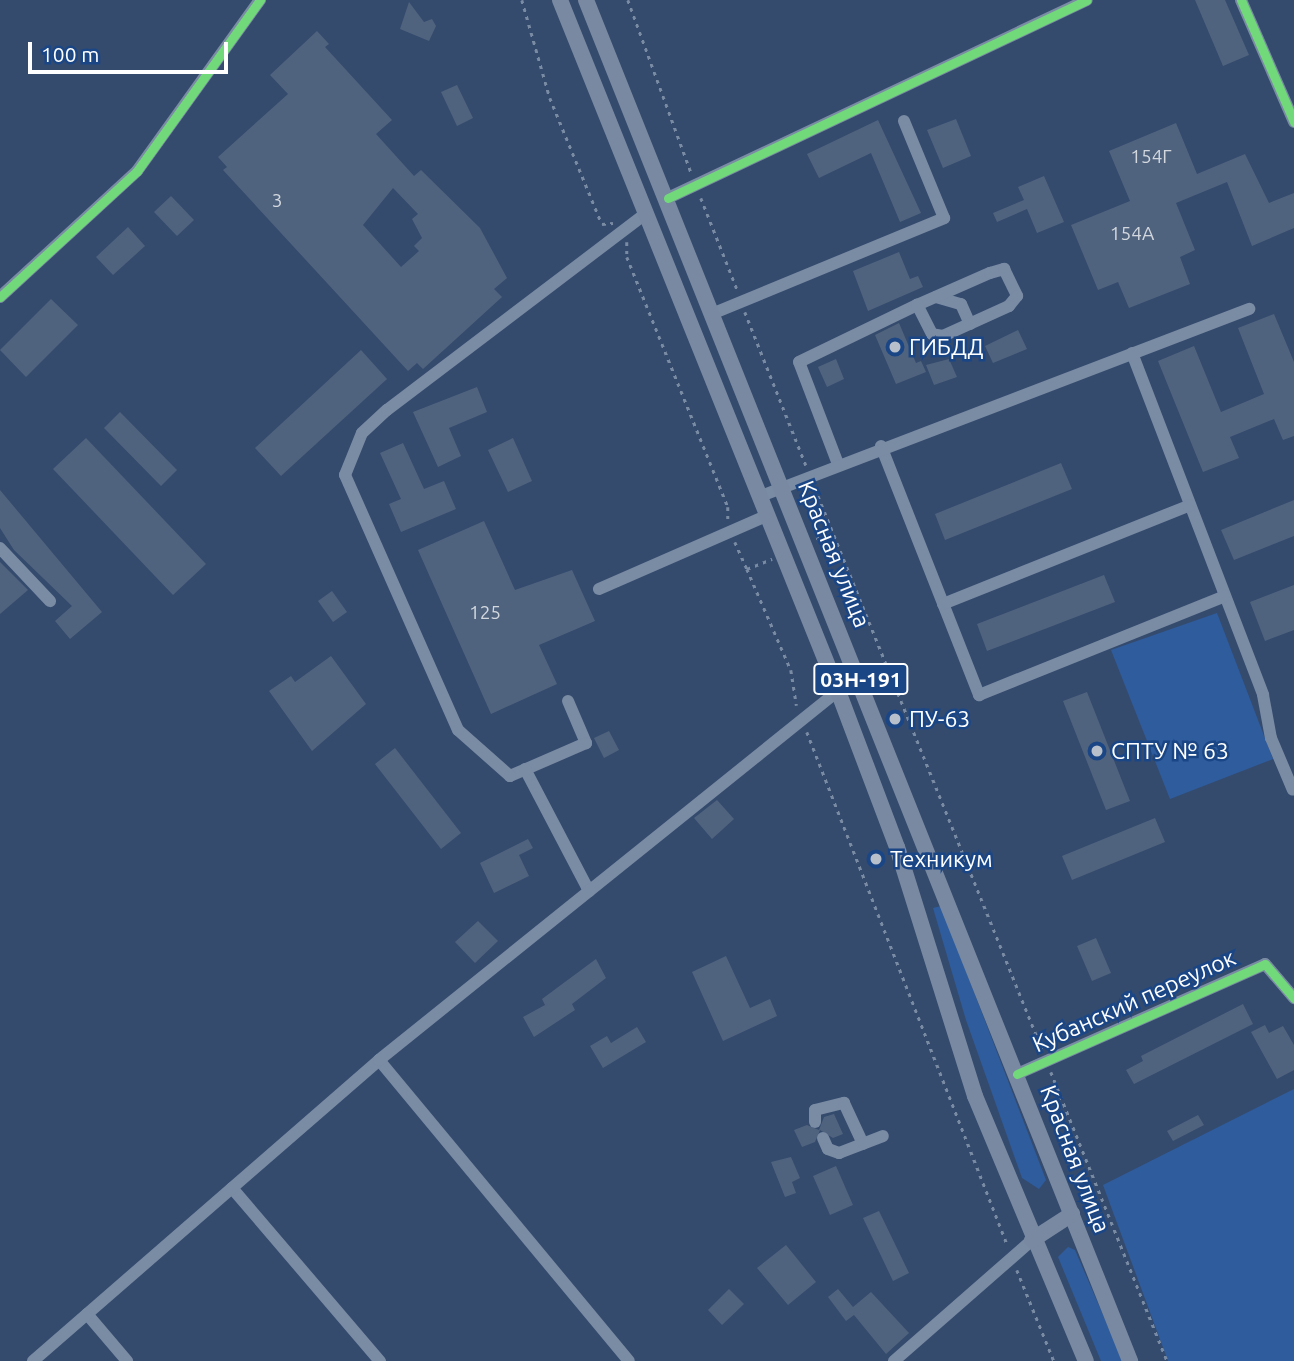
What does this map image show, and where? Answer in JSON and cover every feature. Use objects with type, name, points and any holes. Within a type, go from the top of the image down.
[{"type":"main road","name":"Красная улица","points":[[560,0],[838,691],[897,847],[975,1096],[1032,1240],[1086,1361]]},
{"type":"main road","name":"Красная улица","points":[[586,0],[714,313],[1130,1361]]},
{"type":"main road","points":[[1032,1240],[1072,1214]]},
{"type":"street","points":[[0,297],[137,171],[260,0]]},
{"type":"street","points":[[668,198],[1070,4],[1087,0]]},
{"type":"street","points":[[1241,0],[1294,122]]},
{"type":"street","points":[[714,313],[944,218],[904,121]]},
{"type":"street","points":[[568,701],[586,743],[510,776],[458,730],[345,475],[362,433],[387,410],[647,213]]},
{"type":"street","points":[[838,464],[799,362],[917,305],[1004,269],[1017,296],[1009,306],[943,336],[932,334],[917,305]]},
{"type":"street","points":[[936,297],[961,303],[970,324]]},
{"type":"street","points":[[761,496],[881,446],[1249,309]]},
{"type":"street","points":[[1132,353],[1225,596],[1293,790]]},
{"type":"street","points":[[881,446],[979,695],[1225,596]]},
{"type":"street","points":[[943,604],[1190,505]]},
{"type":"street","points":[[599,589],[768,515]]},
{"type":"street","points":[[0,548],[50,601]]},
{"type":"street","points":[[33,1361],[379,1060],[838,691]]},
{"type":"street","points":[[525,769],[589,891]]},
{"type":"street","name":"Кубанский переулок","points":[[1017,1074],[1265,964],[1294,999]]},
{"type":"street","points":[[379,1060],[629,1361]]},
{"type":"street","points":[[815,1122],[815,1110],[844,1103],[863,1144]]},
{"type":"street","points":[[823,1138],[828,1149],[839,1153],[883,1136]]},
{"type":"street","points":[[232,1188],[380,1361]]},
{"type":"street","points":[[894,1361],[1032,1240]]},
{"type":"street","points":[[87,1314],[127,1361]]},
{"type":"path","points":[[522,0],[550,99],[602,224],[618,222],[623,231],[627,257],[663,353],[728,507],[731,532],[791,670],[802,719],[1054,1361]]},
{"type":"path","points":[[628,0],[696,185],[810,475],[1167,1361]]},
{"type":"path","points":[[806,544],[834,532]]},
{"type":"path","points":[[747,569],[784,554]]},
{"type":"shaded area","points":[[1217,613],[1273,759],[1170,799],[1111,650]]},
{"type":"shaded area","points":[[941,906],[1046,1180],[1039,1189],[1022,1178],[966,1020],[933,908]]},
{"type":"shaded area","points":[[1294,1089],[1294,1361],[1168,1361],[1103,1185]]},
{"type":"shaded area","points":[[1068,1247],[1075,1250],[1123,1361],[1101,1361],[1058,1257]]},
{"type":"building","points":[[1195,0],[1225,0],[1249,55],[1223,66]]},
{"type":"building","points":[[409,2],[424,22],[432,19],[436,26],[429,41],[400,29]]},
{"type":"building","points":[[317,31],[329,44],[325,47],[392,120],[376,134],[414,176],[421,170],[480,228],[507,278],[494,289],[502,297],[423,369],[417,363],[408,371],[223,170],[227,167],[218,157],[288,94],[270,75]],"holes":[[[393,188],[418,214],[412,219],[422,238],[414,246],[419,251],[401,267],[363,225]]]},
{"type":"building","points":[[457,85],[473,118],[457,126],[441,92]]},
{"type":"building","points":[[956,119],[971,156],[943,168],[927,130]]},
{"type":"building","points":[[878,120],[921,213],[900,222],[871,153],[819,178],[807,154]]},
{"type":"building","points":[[1176,123],[1197,174],[1245,154],[1269,203],[1294,193],[1294,228],[1252,246],[1227,182],[1176,203],[1195,250],[1180,257],[1190,284],[1129,308],[1118,282],[1098,290],[1071,225],[1130,201],[1109,151]]},
{"type":"building","points":[[1044,176],[1064,222],[1037,233],[1027,209],[997,222],[993,213],[1024,200],[1018,187]]},
{"type":"building","points":[[171,196],[194,220],[177,236],[154,212]]},
{"type":"building","points":[[128,227],[145,246],[113,275],[96,257]]},
{"type":"building","points":[[899,252],[910,279],[918,276],[923,287],[868,311],[853,271]]},
{"type":"building","points":[[51,299],[78,325],[26,377],[0,350]]},
{"type":"building","points":[[1274,314],[1294,362],[1294,436],[1283,440],[1274,419],[1230,437],[1239,458],[1203,472],[1158,361],[1194,346],[1221,412],[1264,394],[1238,328]]},
{"type":"building","name":"ГИБДД","points":[[899,323],[916,363],[921,361],[926,372],[896,384],[875,335]]},
{"type":"building","points":[[1018,330],[1027,349],[993,363],[985,346]]},
{"type":"building","points":[[361,350],[387,379],[281,476],[255,448]]},
{"type":"building","points":[[836,359],[844,379],[827,387],[818,367]]},
{"type":"building","points":[[949,359],[957,377],[934,385],[926,365]]},
{"type":"building","points":[[477,387],[487,412],[449,428],[461,456],[438,467],[413,412]]},
{"type":"building","points":[[120,412],[177,470],[161,486],[104,428]]},
{"type":"building","points":[[86,438],[206,564],[173,595],[53,469]]},
{"type":"building","points":[[513,438],[532,481],[508,492],[488,450]]},
{"type":"building","points":[[403,443],[424,489],[444,481],[456,509],[401,532],[389,504],[401,499],[380,453]]},
{"type":"building","points":[[1061,463],[1072,489],[945,540],[935,514]]},
{"type":"building","points":[[0,490],[102,612],[70,639],[55,621],[72,606],[14,550],[0,528]]},
{"type":"building","points":[[1294,500],[1294,536],[1234,560],[1221,530]]},
{"type":"building","points":[[484,521],[515,590],[572,570],[595,621],[539,645],[557,684],[491,714],[418,550]]},
{"type":"building","points":[[0,562],[28,590],[0,614]]},
{"type":"building","points":[[1104,575],[1115,602],[987,651],[977,624]]},
{"type":"building","points":[[1294,585],[1294,630],[1265,641],[1250,602]]},
{"type":"building","points":[[332,591],[347,612],[333,622],[318,601]]},
{"type":"building","points":[[331,656],[366,704],[312,751],[269,691],[291,676],[295,682]]},
{"type":"building","name":"СПТУ № 63","points":[[1087,692],[1130,801],[1106,810],[1063,701]]},
{"type":"building","points":[[609,731],[619,750],[604,758],[594,738]]},
{"type":"building","points":[[395,748],[461,833],[441,849],[375,764]]},
{"type":"building","points":[[717,800],[734,819],[712,839],[694,818]]},
{"type":"building","points":[[1155,818],[1165,842],[1072,880],[1062,856]]},
{"type":"building","points":[[528,839],[533,848],[519,855],[529,876],[494,893],[480,863]]},
{"type":"building","points":[[478,921],[498,941],[475,963],[455,942]]},
{"type":"building","points":[[1096,938],[1111,973],[1092,981],[1077,946]]},
{"type":"building","points":[[726,956],[750,1008],[770,999],[777,1016],[723,1041],[692,972]]},
{"type":"building","points":[[596,959],[606,978],[572,1004],[575,1010],[534,1037],[523,1017],[545,1005],[542,999]]},
{"type":"building","points":[[1243,1004],[1253,1024],[1134,1084],[1126,1070],[1143,1061],[1141,1056]]},
{"type":"building","points":[[1265,1025],[1269,1033],[1283,1026],[1294,1045],[1294,1070],[1277,1079],[1251,1032]]},
{"type":"building","points":[[637,1027],[646,1042],[603,1068],[590,1046],[607,1036],[611,1043]]},
{"type":"building","points":[[834,1114],[843,1134],[833,1138],[820,1130],[815,1142],[802,1147],[794,1130],[807,1125],[819,1130],[824,1117]]},
{"type":"building","points":[[1198,1115],[1204,1125],[1173,1141],[1167,1131]]},
{"type":"building","points":[[791,1157],[800,1178],[792,1182],[796,1193],[785,1197],[771,1162]]},
{"type":"building","points":[[836,1166],[853,1205],[830,1215],[813,1176]]},
{"type":"building","points":[[879,1211],[909,1273],[893,1281],[863,1218]]},
{"type":"building","points":[[786,1245],[816,1282],[788,1305],[757,1268]]},
{"type":"building","points":[[729,1289],[744,1304],[722,1325],[708,1310]]},
{"type":"building","points":[[838,1289],[853,1307],[871,1292],[909,1333],[886,1354],[854,1315],[846,1321],[828,1297]]},
{"type":"cycle path","points":[[0,297],[137,171],[260,0]]},
{"type":"cycle path","points":[[668,198],[1087,0]]},
{"type":"cycle path","points":[[1241,0],[1294,122]]},
{"type":"cycle path","points":[[1017,1074],[1265,964],[1294,998]]},
{"type":"place","name":"ГИБДД","points":[[895,347]]},
{"type":"place","name":"ПУ-63","points":[[895,719]]},
{"type":"place","name":"СПТУ № 63","points":[[1097,751]]},
{"type":"place","name":"Техникум","points":[[876,859]]}]
